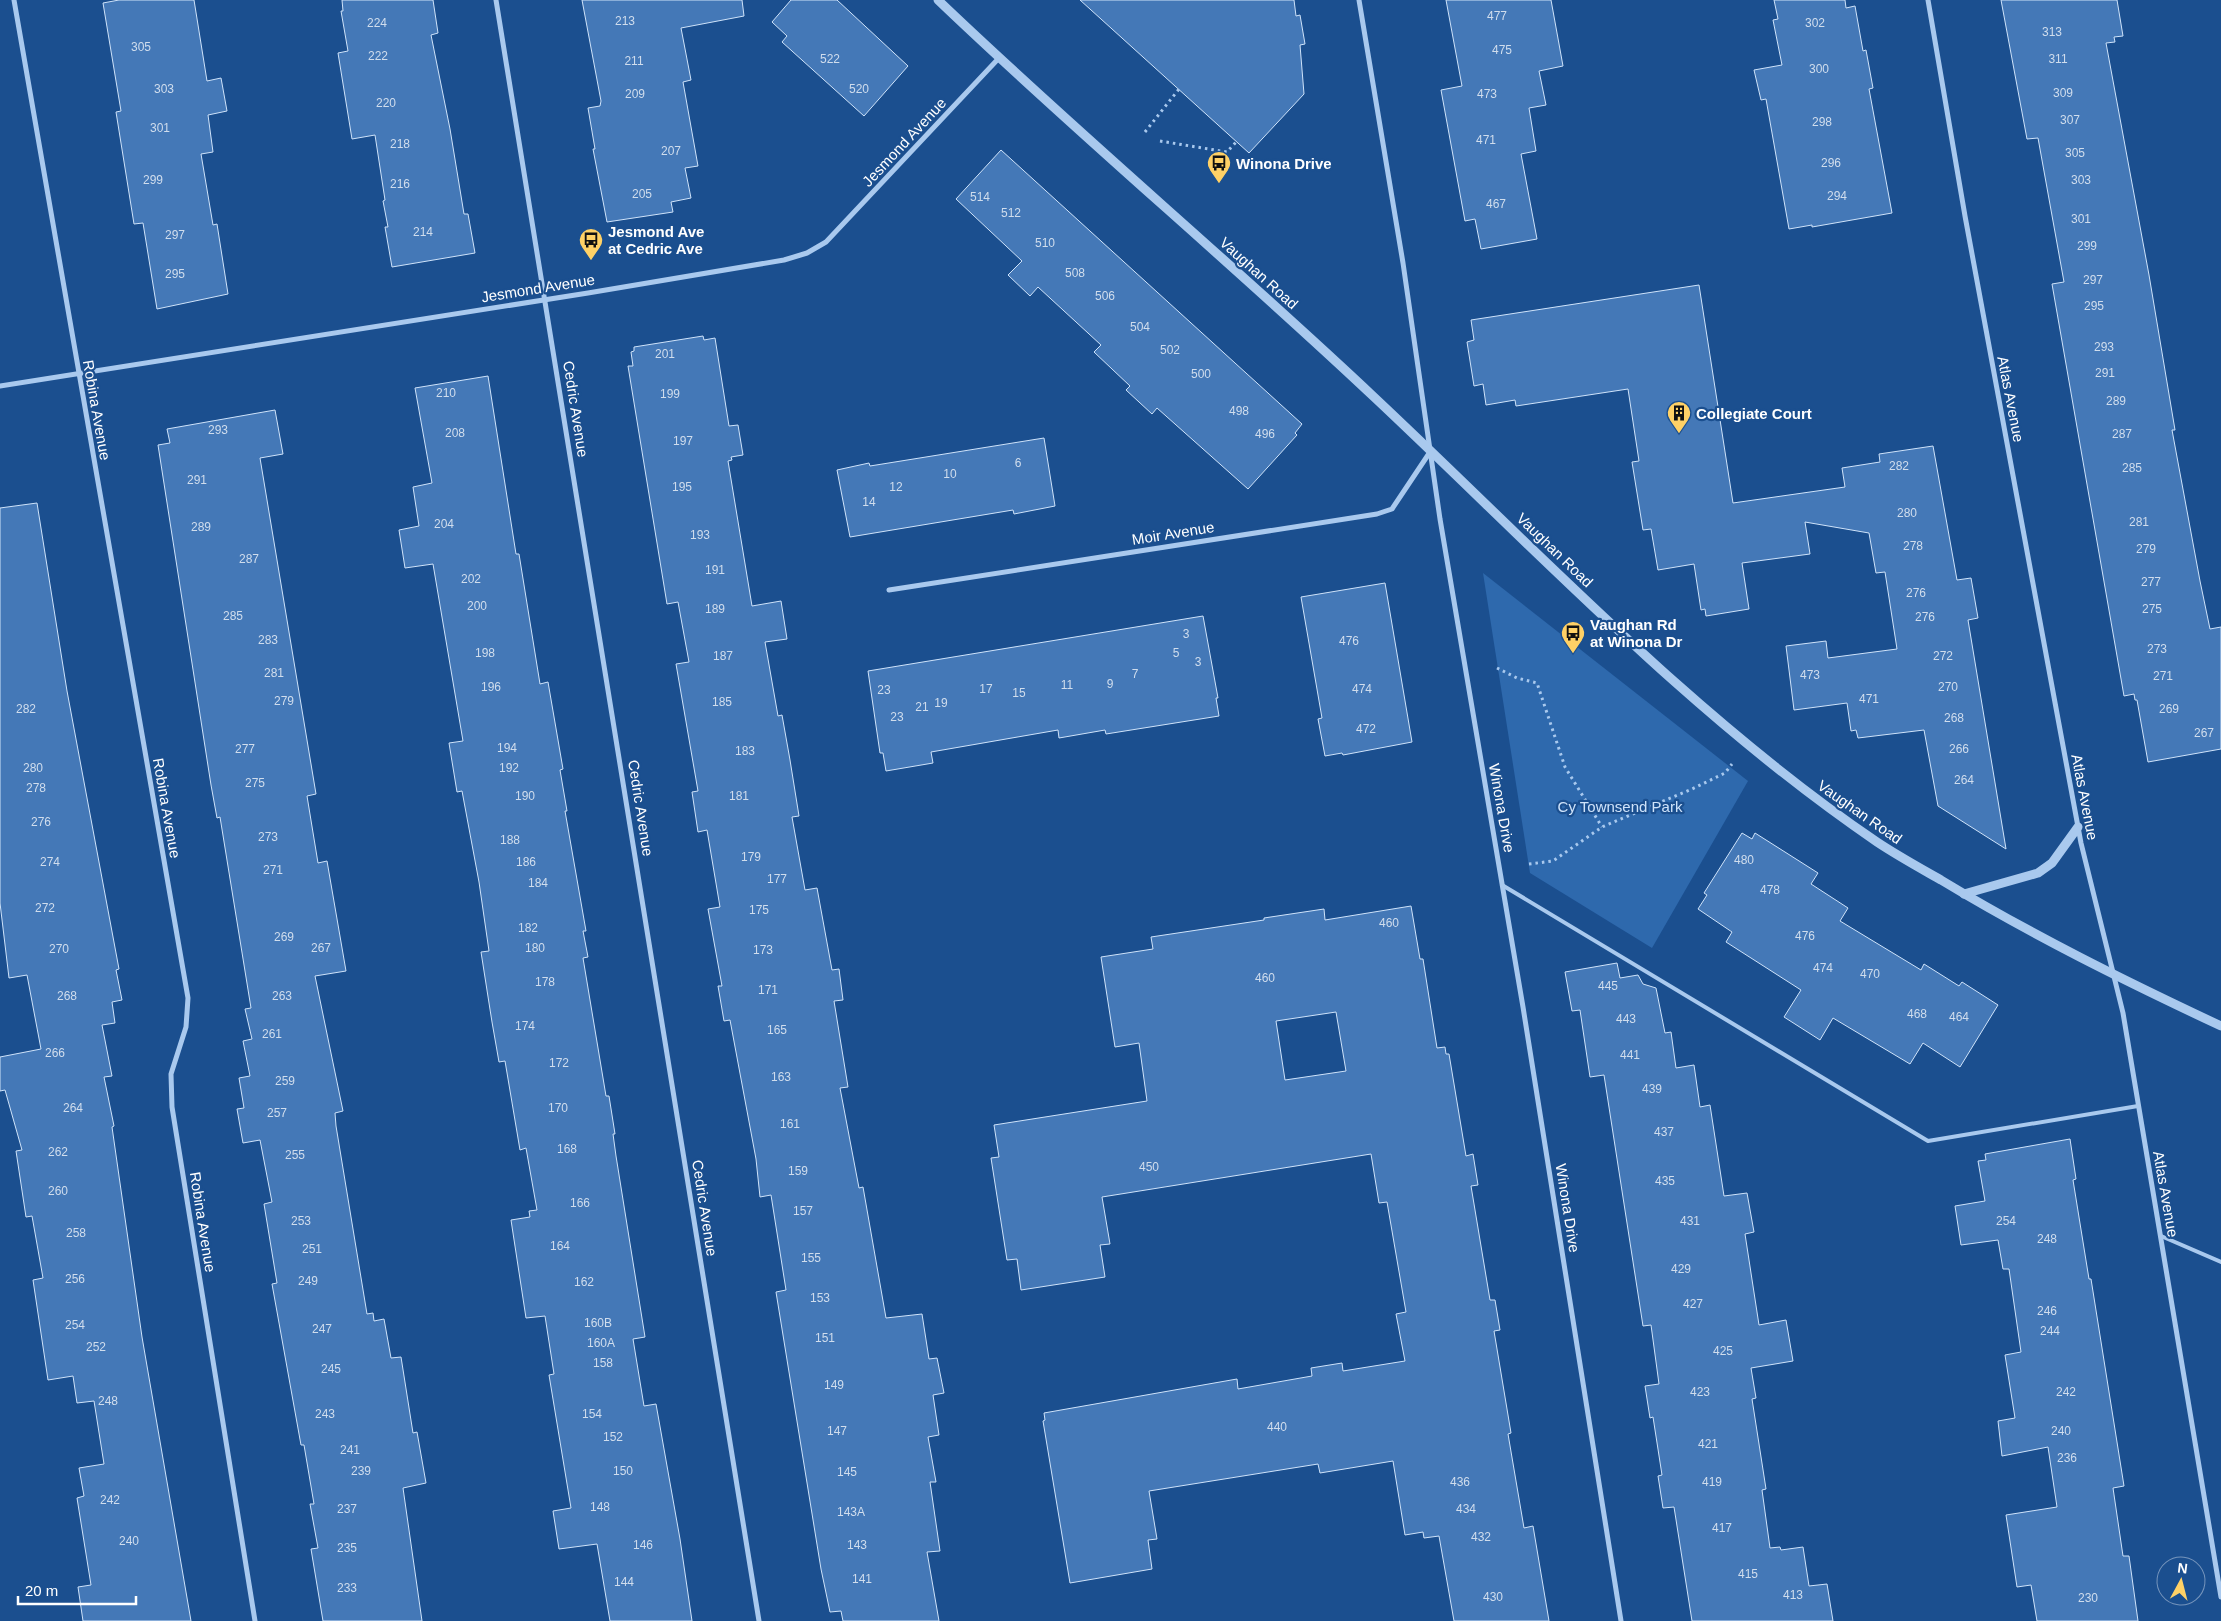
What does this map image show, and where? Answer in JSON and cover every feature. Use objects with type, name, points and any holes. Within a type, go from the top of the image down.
[{"type":"street","name":"Robina Avenue","points":[[14,0],[188,998],[186,1027],[170,1074],[172,1107],[255,1621]]},
{"type":"street","name":"Cedric Avenue","points":[[496,0],[759,1621]]},
{"type":"street","name":"Vaughan Road","points":[[938,0],[999,58],[1249,282],[1656,666],[1746,744],[1879,844],[2036,936],[2114,976],[2221,1026]]},
{"type":"street","name":"Winona Drive","points":[[1359,0],[1403,263],[1430,452],[1621,1621]]},
{"type":"street","name":"Atlas Avenue","points":[[1928,0],[1966,226],[2078,827],[2094,903],[2114,976],[2138,1106],[2221,1597]]},
{"type":"street","name":"Jesmond Avenue","points":[[0,386],[546,300],[784,260],[807,253],[826,242],[999,58]]},
{"type":"street","name":"Moir Avenue","points":[[889,590],[1377,514],[1392,509],[1430,452]]},
{"type":"street","points":[[1964,894],[2038,873],[2052,863],[2078,827]]},
{"type":"lane","points":[[1502,885],[1928,1141],[2138,1106]]},
{"type":"lane","points":[[2161,1236],[2221,1262]]},
{"type":"path","points":[[1144,132],[1179,89]]},
{"type":"path","points":[[1160,141],[1227,152],[1237,141]]},
{"type":"path","points":[[1497,668],[1516,678],[1537,683],[1565,767],[1602,827]]},
{"type":"path","points":[[1529,864],[1553,861],[1602,827],[1725,773],[1732,764]]},
{"type":"green space","name":"Cy Townsend Park","points":[[1483,573],[1748,781],[1652,948],[1530,873]]},
{"type":"building","points":[[119,0],[194,0],[207,81],[221,78],[227,111],[208,115],[213,152],[201,154],[213,225],[217,224],[228,294],[157,309],[143,223],[134,224],[116,112],[121,111],[103,3]]},
{"type":"building","points":[[342,0],[433,0],[438,33],[431,35],[450,129],[464,214],[468,214],[475,253],[392,267],[385,227],[388,227],[375,135],[352,139],[338,53],[348,51],[341,11],[343,11]]},
{"type":"building","points":[[582,0],[742,0],[744,16],[681,28],[691,80],[683,82],[698,166],[685,168],[691,198],[671,202],[673,212],[607,222],[593,149],[595,149],[588,108],[600,106],[601,101]]},
{"type":"building","points":[[791,0],[837,0],[908,66],[864,116],[782,42],[787,36],[772,22]]},
{"type":"building","points":[[1080,0],[1294,0],[1296,16],[1300,15],[1305,44],[1300,45],[1304,94],[1249,153]]},
{"type":"building","points":[[1446,0],[1551,0],[1563,66],[1539,71],[1546,105],[1529,108],[1536,151],[1521,154],[1537,239],[1481,249],[1475,219],[1465,221],[1441,90],[1462,86]]},
{"type":"building","points":[[1774,0],[1845,0],[1846,8],[1855,6],[1863,51],[1866,50],[1873,88],[1869,89],[1892,213],[1812,227],[1812,225],[1789,229],[1766,99],[1761,100],[1754,70],[1782,65],[1773,20],[1778,19]]},
{"type":"building","points":[[2001,0],[2117,0],[2123,36],[2114,37],[2115,42],[2106,43],[2149,275],[2175,430],[2172,430],[2200,581],[2210,629],[2221,627],[2221,749],[2148,762],[2137,700],[2135,700],[2134,694],[2124,696],[2052,284],[2064,282],[2038,138],[2027,139]]},
{"type":"building","points":[[1001,150],[1302,424],[1295,433],[1297,435],[1248,489],[1157,408],[1152,414],[1126,390],[1130,386],[1094,352],[1101,345],[1038,287],[1030,296],[1008,275],[1022,261],[956,199]]},
{"type":"building","points":[[1699,285],[1733,503],[1845,487],[1842,468],[1880,462],[1879,454],[1933,446],[1957,580],[1971,578],[1978,618],[1968,620],[2006,849],[1938,806],[1924,730],[1858,738],[1856,730],[1851,731],[1847,703],[1794,710],[1786,646],[1826,641],[1828,658],[1897,649],[1885,572],[1876,573],[1869,533],[1805,522],[1810,554],[1742,563],[1749,609],[1706,616],[1705,609],[1701,610],[1694,564],[1658,570],[1651,529],[1643,530],[1632,462],[1639,461],[1628,389],[1516,406],[1515,400],[1486,405],[1483,384],[1474,386],[1467,342],[1474,340],[1471,320]]},
{"type":"building","points":[[703,336],[704,340],[715,338],[729,426],[738,425],[743,455],[731,457],[732,460],[728,461],[752,606],[781,601],[787,639],[765,642],[778,716],[782,715],[790,760],[799,816],[792,817],[805,890],[817,888],[832,970],[839,969],[843,1000],[834,1001],[848,1087],[840,1088],[859,1188],[863,1187],[886,1318],[922,1314],[929,1359],[937,1358],[944,1393],[933,1395],[939,1435],[928,1437],[936,1482],[930,1482],[940,1551],[927,1552],[939,1621],[843,1621],[841,1611],[830,1612],[821,1569],[776,1292],[786,1290],[771,1195],[760,1197],[756,1159],[730,1020],[724,1021],[718,986],[722,986],[708,909],[720,907],[707,830],[698,832],[692,792],[698,791],[676,664],[689,662],[678,602],[667,604],[628,366],[633,366],[631,352],[634,351],[634,347]]},
{"type":"building","points":[[488,376],[516,554],[519,554],[540,684],[548,682],[563,769],[560,770],[567,811],[565,811],[586,931],[583,931],[588,957],[583,958],[606,1096],[609,1096],[615,1134],[613,1134],[616,1156],[645,1337],[633,1339],[644,1406],[656,1404],[680,1539],[692,1621],[610,1621],[597,1544],[559,1549],[553,1511],[571,1508],[549,1375],[554,1374],[545,1316],[526,1318],[511,1220],[530,1217],[529,1211],[537,1210],[526,1148],[520,1150],[505,1061],[499,1062],[492,1022],[481,952],[489,951],[479,882],[462,791],[457,792],[449,743],[463,741],[433,564],[405,568],[399,530],[419,526],[413,487],[432,483],[415,388]]},
{"type":"building","points":[[275,410],[283,454],[260,458],[316,794],[307,796],[318,863],[327,861],[346,971],[315,976],[343,1111],[335,1113],[336,1126],[367,1314],[373,1313],[374,1321],[384,1319],[391,1358],[401,1357],[413,1433],[417,1432],[426,1483],[403,1488],[422,1621],[323,1621],[311,1549],[318,1548],[310,1504],[314,1504],[304,1445],[301,1445],[272,1284],[277,1283],[264,1204],[272,1202],[260,1140],[243,1143],[237,1109],[244,1108],[239,1078],[250,1076],[243,1041],[252,1039],[245,1009],[251,1008],[220,817],[217,818],[211,785],[158,445],[170,443],[167,429]]},
{"type":"building","points":[[1044,438],[1055,506],[1014,514],[1013,510],[850,537],[837,470],[869,463],[870,466]]},
{"type":"building","points":[[37,503],[67,691],[119,969],[116,970],[122,1000],[112,1002],[115,1023],[102,1025],[112,1076],[104,1077],[114,1126],[112,1127],[142,1337],[191,1621],[83,1621],[78,1587],[91,1585],[77,1498],[84,1496],[79,1468],[104,1464],[94,1401],[77,1403],[73,1376],[48,1380],[33,1280],[43,1278],[32,1216],[26,1217],[16,1151],[22,1150],[5,1090],[0,1091],[0,1057],[41,1049],[27,975],[9,978],[0,903],[0,508]]},
{"type":"building","points":[[1385,583],[1412,742],[1343,755],[1342,753],[1325,756],[1318,719],[1322,718],[1301,597]]},
{"type":"building","points":[[1203,616],[1218,698],[1216,698],[1219,716],[1106,734],[1105,730],[1059,738],[1058,730],[931,752],[933,763],[886,771],[883,753],[880,753],[868,671]]},
{"type":"building","points":[[1742,833],[1752,839],[1755,833],[1818,873],[1811,884],[1848,908],[1840,921],[1921,970],[1924,964],[1959,986],[1962,982],[1998,1005],[1960,1067],[1923,1043],[1910,1064],[1833,1018],[1820,1040],[1784,1017],[1801,990],[1726,942],[1732,932],[1698,909],[1707,895],[1704,893]]},
{"type":"building","points":[[1411,906],[1420,959],[1423,959],[1437,1048],[1445,1047],[1446,1054],[1449,1054],[1466,1156],[1473,1154],[1478,1185],[1471,1186],[1490,1300],[1495,1300],[1500,1330],[1494,1331],[1511,1433],[1508,1434],[1524,1528],[1533,1526],[1549,1621],[1454,1621],[1439,1536],[1424,1538],[1423,1532],[1405,1535],[1393,1461],[1320,1473],[1318,1464],[1149,1491],[1157,1539],[1148,1540],[1152,1569],[1070,1583],[1043,1421],[1045,1420],[1044,1413],[1237,1379],[1238,1389],[1312,1376],[1311,1368],[1342,1363],[1343,1371],[1405,1361],[1396,1314],[1406,1312],[1387,1202],[1379,1203],[1371,1154],[1102,1197],[1110,1244],[1100,1245],[1105,1277],[1021,1290],[1017,1259],[1007,1260],[991,1158],[999,1157],[994,1125],[1147,1101],[1139,1043],[1115,1047],[1101,957],[1153,949],[1151,937],[1264,920],[1264,918],[1324,909],[1325,920]],"holes":[[[1336,1012],[1346,1071],[1285,1080],[1276,1021]]]},
{"type":"building","points":[[1617,963],[1620,978],[1638,975],[1643,984],[1656,988],[1665,1033],[1671,1032],[1676,1068],[1694,1065],[1700,1107],[1710,1105],[1724,1196],[1747,1193],[1754,1232],[1745,1234],[1759,1325],[1786,1320],[1793,1361],[1751,1368],[1756,1398],[1752,1399],[1766,1489],[1762,1490],[1770,1548],[1780,1547],[1781,1550],[1803,1547],[1809,1586],[1827,1584],[1833,1621],[1692,1621],[1674,1507],[1663,1508],[1658,1476],[1662,1475],[1653,1417],[1650,1418],[1645,1386],[1659,1384],[1651,1325],[1643,1326],[1604,1075],[1590,1077],[1580,1010],[1572,1011],[1565,972]]},
{"type":"building","points":[[2070,1139],[2076,1179],[2073,1180],[2124,1486],[2113,1488],[2123,1556],[2129,1556],[2138,1621],[2037,1621],[2031,1585],[2017,1587],[2006,1515],[2057,1507],[2048,1447],[2002,1456],[1998,1421],[2015,1418],[2005,1355],[2021,1352],[2009,1269],[2003,1269],[1998,1240],[1961,1245],[1955,1206],[1985,1201],[1978,1161],[1986,1160],[1985,1154]]},
{"type":"place","name":"Winona Drive","points":[[1219,184]]},
{"type":"place","name":"Jesmond Ave at Cedric Ave","points":[[591,261]]},
{"type":"place","name":"Collegiate Court","points":[[1679,434]]},
{"type":"place","name":"Vaughan Rd at Winona Dr","points":[[1573,654]]}]
